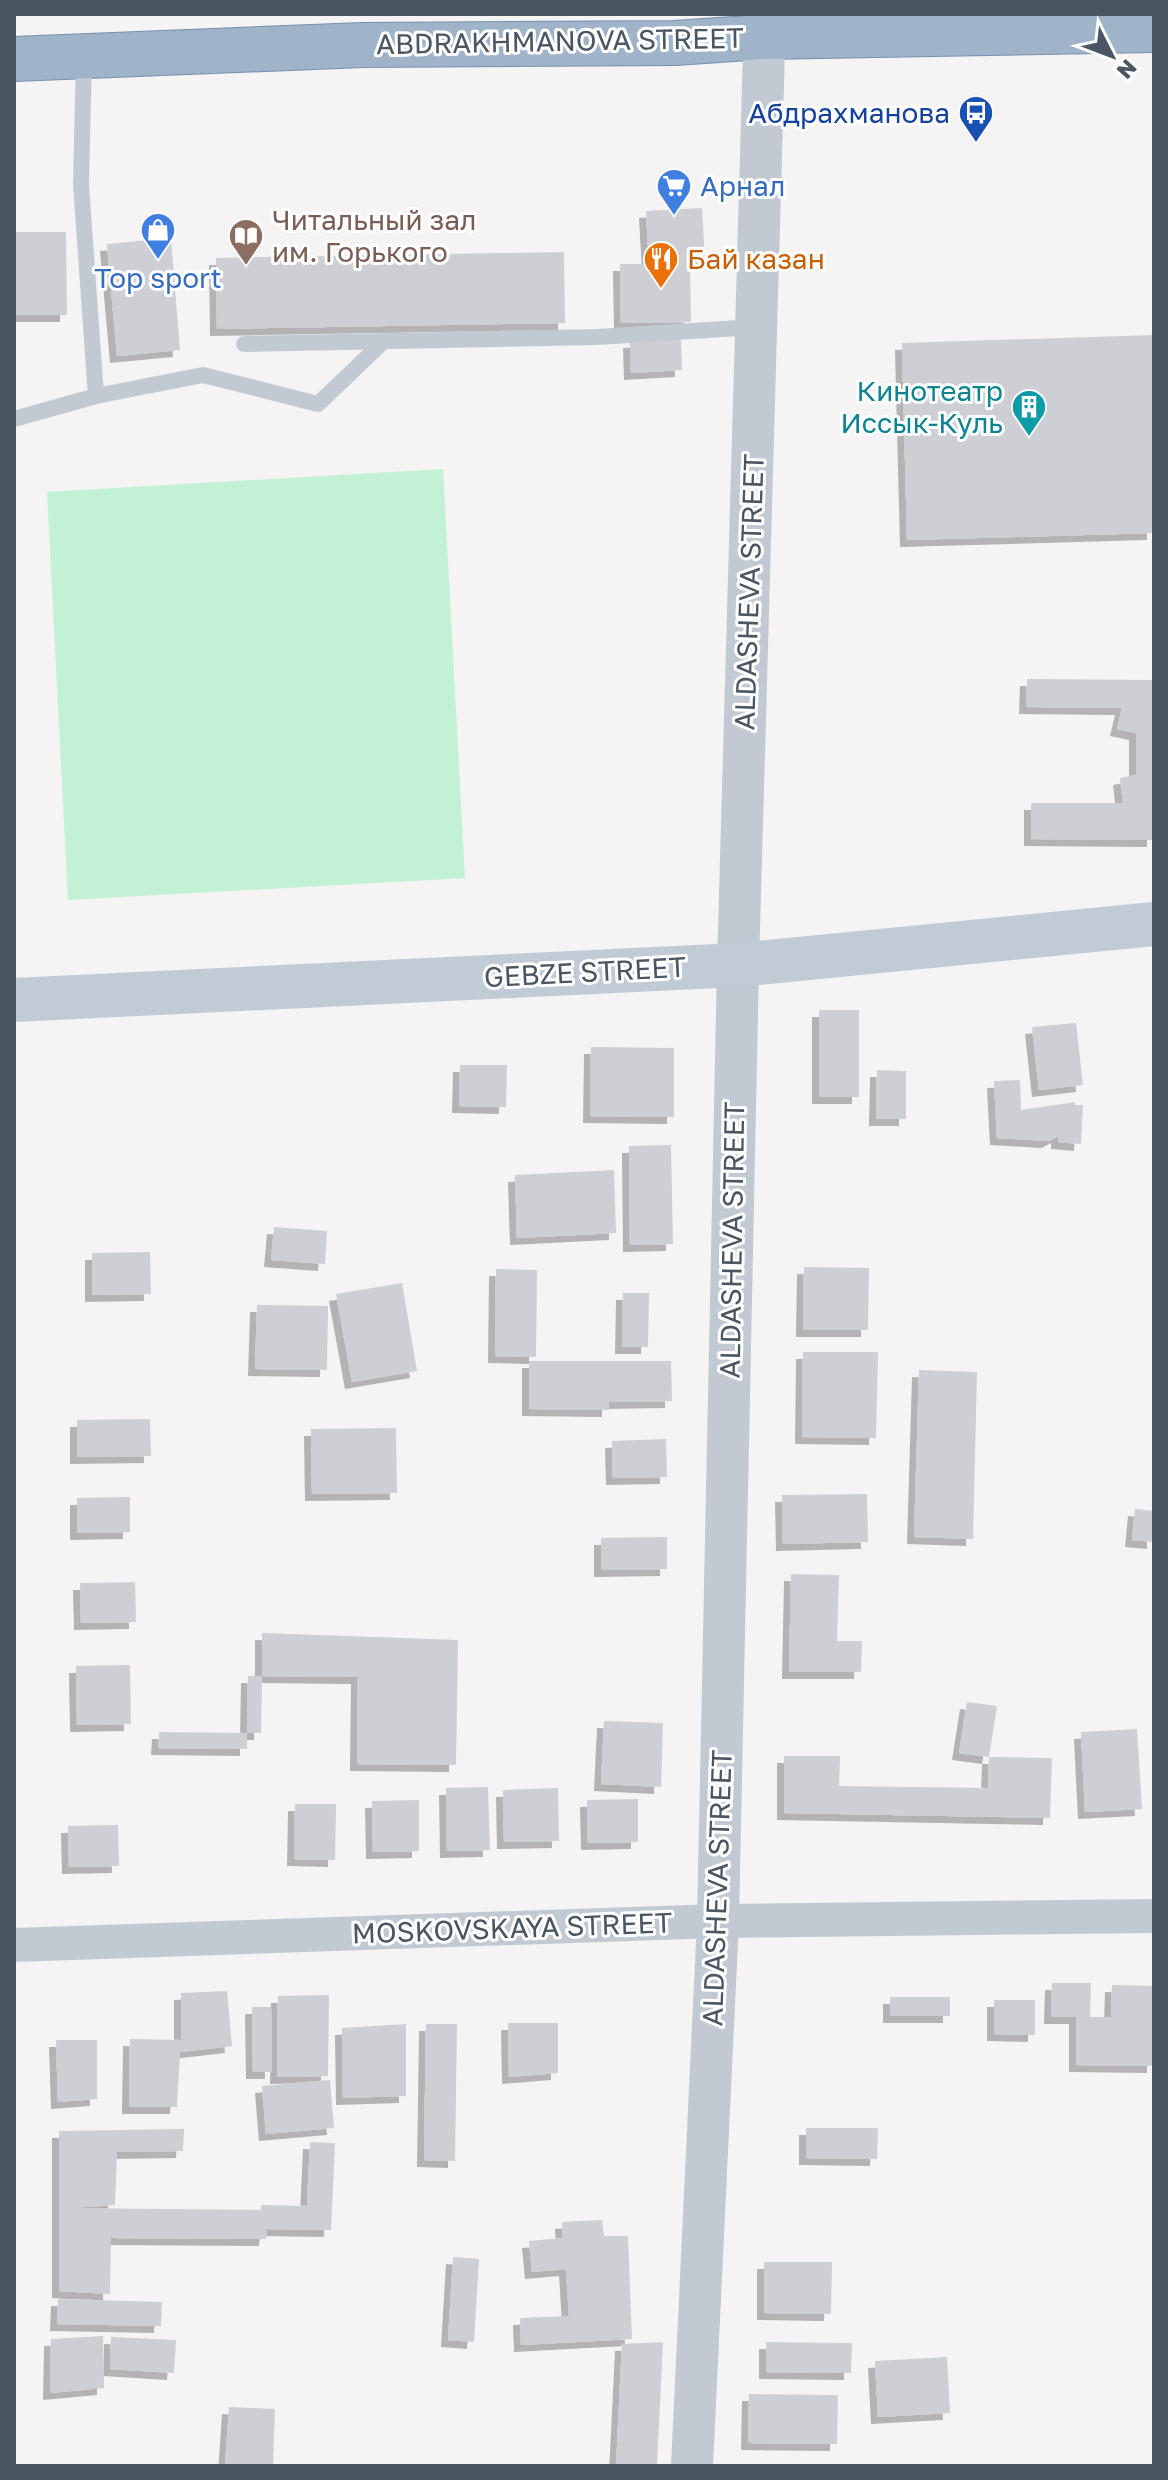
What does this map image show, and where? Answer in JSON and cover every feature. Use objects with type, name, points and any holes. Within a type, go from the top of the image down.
[{"type":"highway","name":"ABDRAKHMANOVA STREET","points":[[14,59],[363,45],[675,43],[765,26],[1154,30]]},
{"type":"main road","name":"GEBZE STREET","points":[[14,1000],[738,965],[1154,924]]},
{"type":"street","name":"ALDASHEVA STREET","points":[[692,2466],[718,1921],[738,965],[765,26]]},
{"type":"street","name":"MOSKOVSKAYA STREET","points":[[14,1945],[718,1921],[1154,1916]]},
{"type":"lane","points":[[84,55],[81,185],[96,396]]},
{"type":"lane","points":[[244,344],[597,337],[757,327]]},
{"type":"lane","points":[[14,419],[96,396],[203,375],[318,404],[384,341]]},
{"type":"green space","points":[[443,469],[465,878],[68,900],[47,492]]},
{"type":"building","points":[[702,208],[705,261],[690,261],[691,322],[621,323],[620,264],[649,264],[646,211]]},
{"type":"building","points":[[14,232],[66,232],[67,315],[14,315]]},
{"type":"building","points":[[171,238],[180,350],[117,356],[107,244]]},
{"type":"building","points":[[564,252],[565,323],[217,329],[216,258]]},
{"type":"building","name":"Кинотеатр Иссык-Куль","points":[[1154,335],[1154,533],[907,540],[902,343]]},
{"type":"building","points":[[681,339],[682,370],[631,373],[630,341]]},
{"type":"building","points":[[1027,679],[1154,680],[1154,840],[1031,839],[1031,803],[1123,803],[1120,778],[1136,775],[1136,733],[1117,729],[1122,708],[1026,707]]},
{"type":"building","points":[[819,1010],[859,1010],[859,1097],[819,1097]]},
{"type":"building","points":[[1076,1023],[1083,1085],[1039,1090],[1032,1027]]},
{"type":"building","points":[[591,1047],[674,1048],[674,1117],[590,1116]]},
{"type":"building","points":[[460,1065],[507,1065],[506,1107],[459,1106]]},
{"type":"building","points":[[877,1070],[906,1071],[906,1119],[876,1119]]},
{"type":"building","points":[[1020,1080],[1021,1110],[1075,1102],[1075,1105],[1083,1105],[1081,1144],[1058,1142],[1058,1136],[1049,1141],[997,1138],[994,1081]]},
{"type":"building","points":[[671,1145],[673,1244],[630,1245],[629,1146]]},
{"type":"building","points":[[614,1170],[616,1233],[517,1238],[515,1175]]},
{"type":"building","points":[[274,1227],[327,1231],[325,1264],[271,1260]]},
{"type":"building","points":[[150,1252],[151,1294],[92,1295],[92,1253]]},
{"type":"building","points":[[804,1267],[869,1268],[868,1330],[803,1330]]},
{"type":"building","points":[[496,1269],[537,1270],[536,1357],[495,1356]]},
{"type":"building","points":[[402,1283],[417,1371],[352,1382],[336,1294]]},
{"type":"building","points":[[623,1293],[649,1293],[648,1347],[622,1347]]},
{"type":"building","points":[[257,1305],[328,1306],[327,1370],[255,1369]]},
{"type":"building","points":[[803,1352],[878,1352],[876,1438],[802,1437]]},
{"type":"building","points":[[529,1361],[671,1361],[672,1401],[609,1402],[609,1410],[529,1409]]},
{"type":"building","points":[[919,1370],[977,1372],[973,1539],[914,1537]]},
{"type":"building","points":[[150,1419],[151,1456],[77,1457],[77,1420]]},
{"type":"building","points":[[396,1428],[397,1493],[312,1494],[311,1429]]},
{"type":"building","points":[[666,1439],[667,1477],[613,1478],[612,1441]]},
{"type":"building","points":[[867,1494],[868,1542],[783,1544],[782,1495]]},
{"type":"building","points":[[130,1497],[130,1532],[77,1533],[77,1498]]},
{"type":"building","points":[[1135,1509],[1154,1511],[1154,1542],[1132,1540]]},
{"type":"building","points":[[667,1537],[667,1569],[601,1570],[601,1538]]},
{"type":"building","points":[[791,1574],[839,1575],[837,1641],[862,1641],[861,1672],[789,1672]]},
{"type":"building","points":[[135,1582],[136,1622],[81,1623],[80,1583]]},
{"type":"building","points":[[262,1633],[458,1640],[456,1765],[357,1764],[358,1677],[262,1676]]},
{"type":"building","points":[[130,1665],[131,1724],[77,1725],[76,1666]]},
{"type":"building","points":[[248,1676],[262,1676],[261,1733],[247,1733]]},
{"type":"building","points":[[967,1702],[997,1706],[989,1757],[959,1753]]},
{"type":"building","points":[[604,1721],[663,1723],[661,1787],[601,1784]]},
{"type":"building","points":[[1137,1729],[1142,1809],[1085,1812],[1081,1732]]},
{"type":"building","points":[[159,1732],[247,1733],[247,1749],[158,1748]]},
{"type":"building","points":[[784,1756],[840,1756],[839,1786],[988,1788],[989,1757],[1052,1758],[1050,1818],[784,1813]]},
{"type":"building","points":[[488,1787],[490,1850],[447,1851],[446,1788]]},
{"type":"building","points":[[558,1788],[559,1841],[504,1842],[503,1790]]},
{"type":"building","points":[[638,1799],[638,1842],[588,1843],[587,1800]]},
{"type":"building","points":[[419,1800],[419,1851],[373,1852],[372,1801]]},
{"type":"building","points":[[295,1804],[336,1804],[335,1860],[294,1859]]},
{"type":"building","points":[[118,1825],[119,1866],[69,1867],[68,1826]]},
{"type":"building","points":[[1052,1983],[1091,1983],[1090,2017],[1111,2017],[1112,1985],[1154,1986],[1154,2066],[1076,2065],[1076,2017],[1051,2017]]},
{"type":"building","points":[[227,1991],[232,2046],[180,2052],[177,2107],[129,2107],[130,2039],[181,2040],[181,1993]]},
{"type":"building","points":[[329,1995],[328,2076],[277,2077],[278,1996]]},
{"type":"building","points":[[890,1997],[950,1997],[950,2016],[890,2016]]},
{"type":"building","points":[[994,2000],[1035,2000],[1035,2035],[994,2034]]},
{"type":"building","points":[[252,2007],[271,2007],[272,2072],[253,2072]]},
{"type":"building","points":[[508,2023],[558,2023],[558,2073],[509,2077]]},
{"type":"building","points":[[406,2024],[406,2096],[343,2098],[342,2028]]},
{"type":"building","points":[[426,2024],[457,2024],[455,2161],[424,2160]]},
{"type":"building","points":[[56,2040],[97,2040],[97,2099],[58,2102]]},
{"type":"building","points":[[330,2080],[334,2128],[266,2134],[262,2086]]},
{"type":"building","points":[[806,2128],[878,2128],[877,2159],[806,2158]]},
{"type":"building","points":[[184,2129],[183,2151],[117,2152],[115,2205],[68,2208],[261,2210],[261,2205],[307,2206],[310,2142],[335,2143],[331,2230],[267,2229],[266,2239],[111,2238],[110,2294],[59,2291],[59,2131]]},
{"type":"building","points":[[602,2220],[604,2236],[628,2236],[632,2339],[521,2345],[520,2318],[569,2316],[566,2269],[532,2272],[529,2241],[563,2238],[562,2222]]},
{"type":"building","points":[[453,2257],[479,2259],[474,2342],[448,2340]]},
{"type":"building","points":[[764,2262],[832,2262],[831,2314],[764,2313]]},
{"type":"building","points":[[58,2299],[162,2302],[161,2326],[57,2324]]},
{"type":"building","points":[[103,2336],[104,2388],[50,2393],[51,2339]]},
{"type":"building","points":[[111,2337],[176,2340],[174,2373],[110,2369]]},
{"type":"building","points":[[663,2342],[657,2466],[616,2466],[622,2344]]},
{"type":"building","points":[[766,2342],[852,2343],[851,2373],[766,2372]]},
{"type":"building","points":[[947,2357],[950,2413],[878,2417],[875,2361]]},
{"type":"building","points":[[749,2394],[838,2395],[837,2444],[748,2443]]},
{"type":"building","points":[[229,2407],[275,2409],[273,2466],[225,2466]]},
{"type":"place","name":"Абдрахманова","points":[[976,144]]},
{"type":"place","name":"Арнал","points":[[674,217]]},
{"type":"place","name":"Top sport","points":[[158,261]]},
{"type":"place","name":"Читальный зал им. Горького","points":[[246,267]]},
{"type":"place","name":"Бай казан","points":[[661,290]]},
{"type":"place","name":"Кинотеатр Иссык-Куль","points":[[1029,438]]}]
